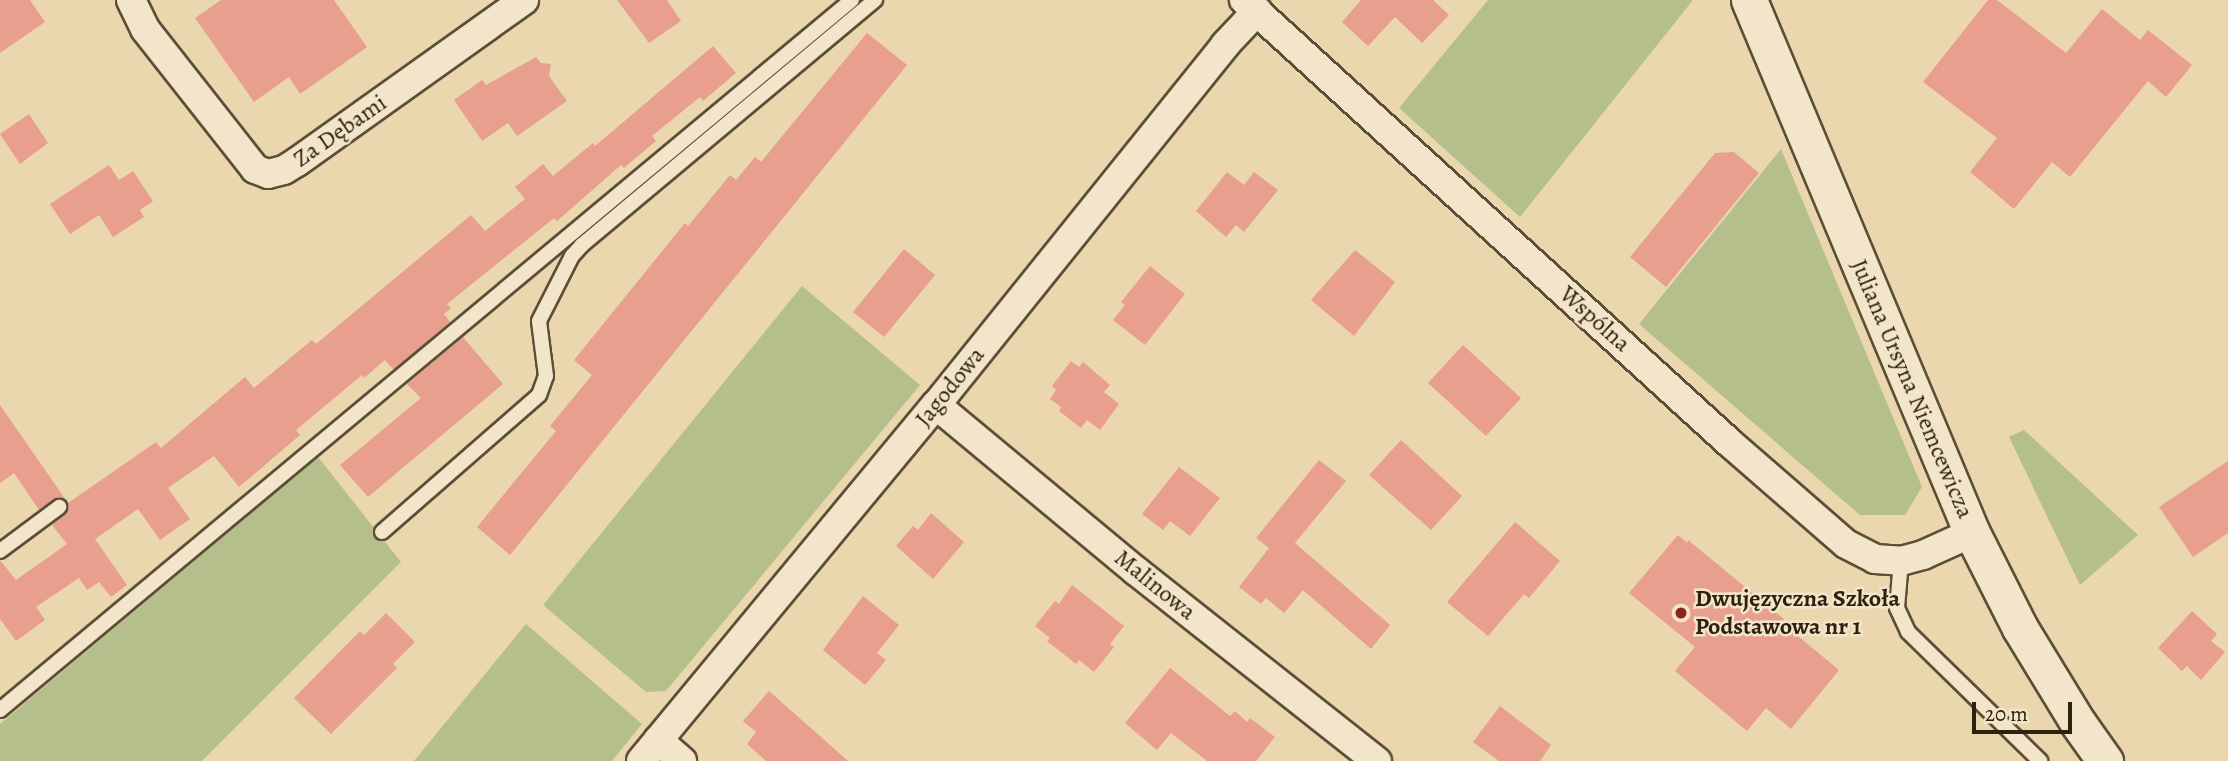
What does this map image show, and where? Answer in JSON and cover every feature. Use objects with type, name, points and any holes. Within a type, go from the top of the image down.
[{"type":"street","name":"Za Dębami","points":[[131,0],[145,29],[255,169],[268,174],[276,173],[297,162],[524,0]]},
{"type":"street","name":"Juliana Ursyna Niemcewicza","points":[[1749,0],[1972,533],[2020,628],[2078,723],[2105,761]]},
{"type":"street","name":"Wspólna","points":[[1251,5],[1822,525],[1863,556],[1886,562],[1901,561],[1923,555],[1972,533]]},
{"type":"street","name":"Jagodowa","points":[[650,751],[936,405],[1225,45],[1251,5]]},
{"type":"street","name":"Malinowa","points":[[936,405],[1136,571],[1377,761]]},
{"type":"street","points":[[650,751],[682,761]]},
{"type":"lane","points":[[0,710],[852,0]]},
{"type":"lane","points":[[382,532],[540,395],[546,376],[539,321],[572,256],[582,245],[875,0]]},
{"type":"lane","points":[[0,551],[59,507]]},
{"type":"lane","points":[[1901,561],[1897,608],[1908,632],[2040,761]]},
{"type":"green space","points":[[1488,0],[1693,0],[1520,217],[1399,108]]},
{"type":"green space","points":[[1781,149],[1922,487],[1905,515],[1860,515],[1639,324]]},
{"type":"green space","points":[[802,286],[920,385],[666,691],[646,692],[543,605]]},
{"type":"green space","points":[[2024,430],[2138,535],[2080,585],[2009,437]]},
{"type":"green space","points":[[318,457],[401,562],[202,761],[0,761],[0,724]]},
{"type":"green space","points":[[526,624],[642,724],[612,761],[414,761]]},
{"type":"building","points":[[0,0],[30,0],[45,22],[0,53]]},
{"type":"building","points":[[221,0],[334,0],[367,47],[300,94],[289,77],[254,102],[195,18]]},
{"type":"building","points":[[617,0],[667,0],[681,21],[649,43]]},
{"type":"building","points":[[1361,0],[1433,0],[1449,15],[1422,43],[1395,17],[1368,46],[1342,22]]},
{"type":"building","points":[[1988,0],[1997,0],[2066,53],[2102,9],[2140,40],[2148,30],[2192,65],[2166,97],[2148,81],[2070,177],[2052,162],[2014,209],[1970,172],[1997,138],[1923,82]]},
{"type":"building","points":[[867,33],[907,65],[510,555],[477,527],[556,431],[550,426],[592,375],[574,360],[685,223],[688,226],[730,175],[736,180],[755,157],[761,162]]},
{"type":"building","points":[[713,46],[736,73],[703,101],[700,97],[652,136],[656,141],[624,168],[621,165],[557,221],[554,218],[447,304],[451,308],[444,314],[450,322],[394,370],[385,360],[364,378],[362,375],[296,430],[300,435],[239,487],[214,456],[168,488],[190,519],[160,540],[138,509],[95,539],[127,585],[111,597],[99,582],[87,590],[79,578],[36,607],[45,620],[16,641],[0,619],[0,560],[16,580],[67,544],[52,525],[69,507],[66,501],[59,497],[39,510],[14,473],[0,483],[0,405],[68,503],[156,442],[161,448],[245,377],[254,388],[312,340],[316,344],[471,215],[485,231],[525,199],[515,187],[543,164],[553,176],[593,143],[595,146]]},
{"type":"building","points":[[536,57],[541,63],[551,64],[549,76],[567,101],[517,136],[508,123],[482,141],[454,100],[482,80],[486,85]]},
{"type":"building","points":[[29,114],[48,143],[20,164],[0,134]]},
{"type":"building","points":[[1734,152],[1759,173],[1666,287],[1630,257],[1715,153]]},
{"type":"building","points":[[109,165],[119,180],[133,171],[153,201],[140,210],[144,217],[113,237],[99,215],[70,234],[50,204]]},
{"type":"building","points":[[1227,172],[1244,185],[1254,172],[1278,190],[1244,232],[1236,225],[1226,237],[1196,211]]},
{"type":"building","points":[[904,249],[935,275],[884,337],[853,312]]},
{"type":"building","points":[[1355,250],[1395,282],[1354,336],[1311,300]]},
{"type":"building","points":[[1150,266],[1185,294],[1145,345],[1113,320],[1125,305],[1121,302]]},
{"type":"building","points":[[463,337],[503,384],[368,497],[340,465],[421,398],[407,384]]},
{"type":"building","points":[[1463,345],[1521,398],[1486,436],[1428,383]]},
{"type":"building","points":[[1071,361],[1079,367],[1083,362],[1110,385],[1104,392],[1119,404],[1100,430],[1087,420],[1081,428],[1059,411],[1061,407],[1050,399],[1056,390],[1052,386]]},
{"type":"building","points":[[1401,440],[1462,496],[1431,530],[1369,475]]},
{"type":"building","points":[[1319,460],[1346,481],[1295,543],[1390,625],[1371,649],[1303,590],[1284,613],[1266,598],[1261,604],[1239,587],[1269,548],[1256,538]]},
{"type":"building","points":[[2228,461],[2228,533],[2193,557],[2159,507]]},
{"type":"building","points":[[1179,467],[1220,498],[1190,536],[1170,521],[1163,530],[1142,514]]},
{"type":"building","points":[[931,513],[964,542],[933,579],[896,546],[913,526],[918,530]]},
{"type":"building","points":[[1515,522],[1560,561],[1529,598],[1524,594],[1488,636],[1447,602]]},
{"type":"building","points":[[1678,535],[1687,543],[1688,540],[1784,619],[1781,622],[1839,670],[1791,729],[1766,708],[1747,731],[1675,671],[1695,647],[1629,593]]},
{"type":"building","points":[[1072,585],[1124,626],[1110,644],[1114,647],[1094,672],[1079,660],[1076,664],[1047,641],[1050,638],[1035,626],[1055,601],[1059,604]]},
{"type":"building","points":[[863,596],[899,625],[877,653],[886,660],[865,685],[823,650]]},
{"type":"building","points":[[2192,611],[2217,634],[2211,641],[2225,652],[2201,680],[2187,666],[2182,671],[2158,648]]},
{"type":"building","points":[[386,613],[415,642],[393,664],[397,668],[331,734],[294,698],[360,631],[364,635]]},
{"type":"building","points":[[1170,668],[1230,716],[1235,711],[1247,722],[1250,718],[1275,737],[1256,761],[1207,761],[1171,733],[1157,750],[1125,723]]},
{"type":"building","points":[[769,691],[848,761],[766,761],[747,744],[756,732],[743,721]]},
{"type":"building","points":[[1500,706],[1551,745],[1540,761],[1499,761],[1473,742]]},
{"type":"place","name":"Dwujęzyczna Szkoła Podstawowa nr 1","points":[[1681,613]]}]
